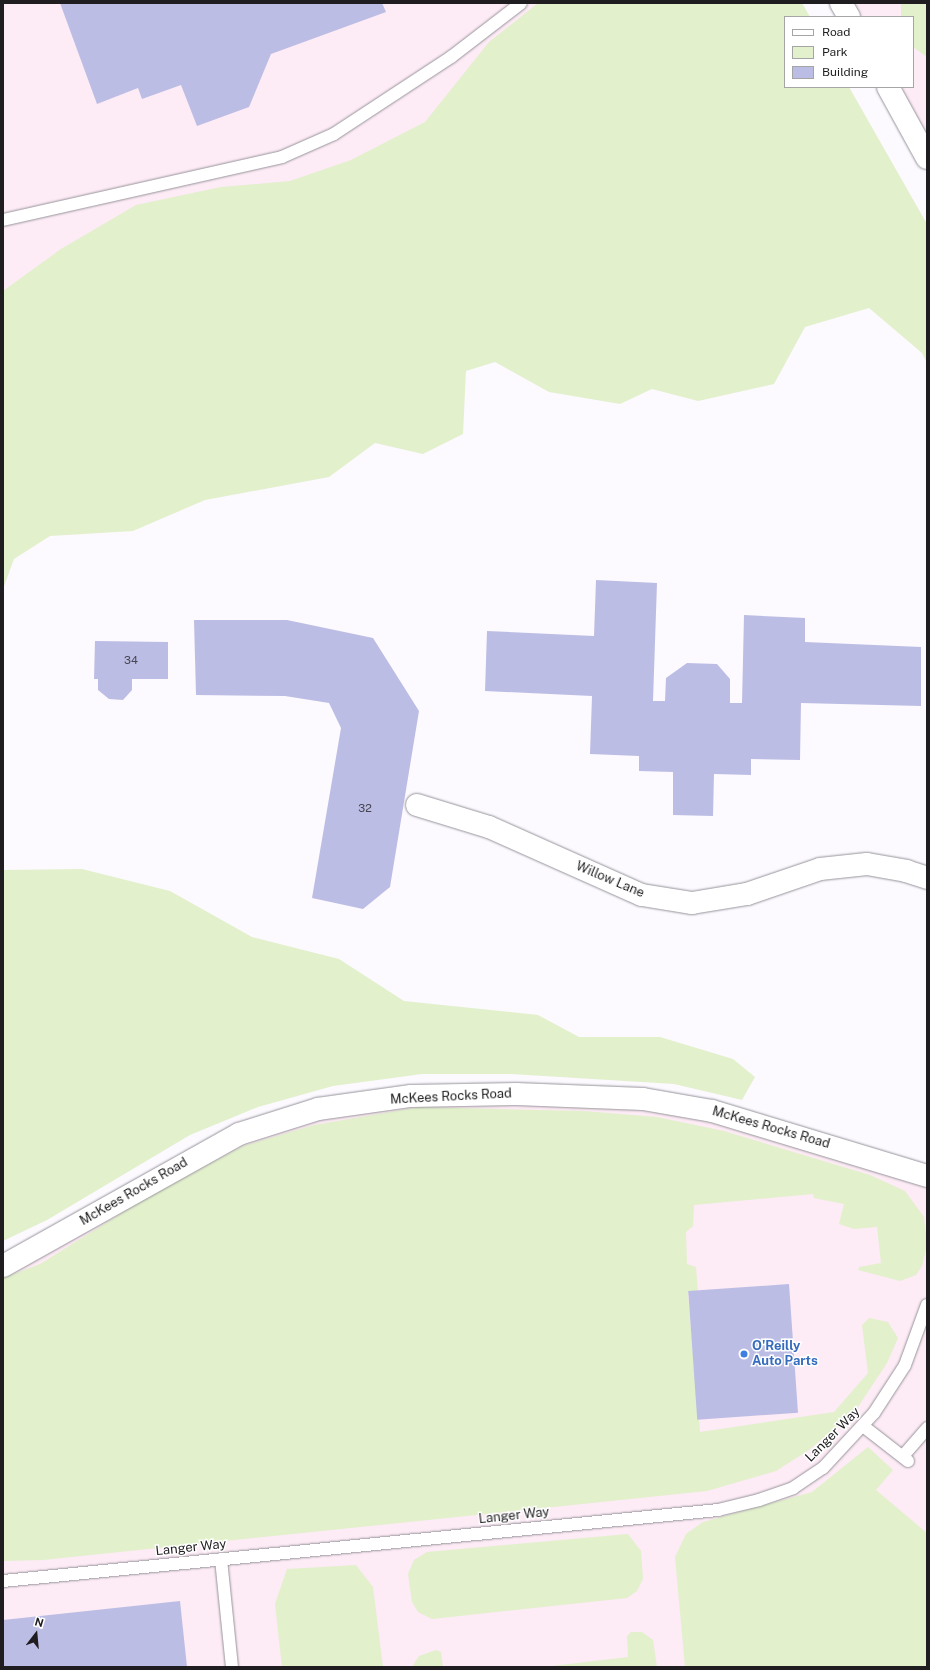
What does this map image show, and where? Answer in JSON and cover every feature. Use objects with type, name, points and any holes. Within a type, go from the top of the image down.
[{"type":"street","points":[[841,3],[848,16]]},
{"type":"street","points":[[889,88],[927,158]]},
{"type":"street","name":"Willow Lane","points":[[417,805],[489,827],[642,895],[692,903],[748,894],[820,868],[867,864],[906,871],[927,878]]},
{"type":"street","name":"McKees Rocks Road","points":[[3,1266],[239,1134],[318,1109],[411,1096],[516,1094],[644,1099],[719,1112],[927,1176]]},
{"type":"lane","points":[[3,220],[282,157],[334,134],[451,57],[521,3]]},
{"type":"lane","name":"Langer Way","points":[[3,1581],[718,1510],[793,1488],[823,1468],[863,1426],[892,1388],[905,1365],[927,1305]]},
{"type":"lane","points":[[863,1426],[906,1459],[927,1428]]},
{"type":"lane","points":[[221,1560],[232,1667]]},
{"type":"shaded area","points":[[3,3],[656,3],[425,177],[3,314]]},
{"type":"shaded area","points":[[841,3],[927,3],[927,158],[889,88],[914,88],[914,16],[848,16]]},
{"type":"shaded area","points":[[643,1099],[927,1176],[927,1667],[3,1667],[3,1266],[173,1169],[318,1109]]},
{"type":"green space","points":[[538,3],[802,3],[809,16],[784,16],[784,88],[850,88],[927,224],[927,363],[922,353],[869,308],[805,327],[774,384],[698,401],[652,389],[620,404],[549,392],[495,362],[466,371],[463,434],[423,454],[375,443],[329,477],[205,500],[133,531],[50,536],[14,559],[3,589],[3,291],[61,249],[136,205],[221,187],[290,181],[351,160],[425,122],[489,42]]},
{"type":"green space","points":[[901,3],[927,3],[927,57],[914,48],[914,16],[901,16]]},
{"type":"green space","points":[[82,869],[170,891],[252,937],[339,959],[404,1001],[538,1015],[579,1037],[660,1037],[733,1059],[755,1077],[742,1100],[674,1084],[511,1074],[422,1074],[333,1086],[258,1107],[190,1135],[47,1220],[3,1241],[3,870]]},
{"type":"green space","points":[[419,1107],[584,1111],[657,1117],[724,1131],[870,1175],[905,1191],[924,1217],[927,1245],[922,1266],[916,1275],[900,1281],[858,1270],[859,1267],[881,1263],[877,1227],[854,1229],[839,1224],[844,1204],[814,1198],[813,1194],[694,1205],[693,1226],[686,1232],[687,1264],[696,1267],[698,1293],[688,1294],[700,1432],[834,1412],[868,1373],[862,1325],[869,1318],[888,1322],[898,1338],[887,1363],[856,1410],[809,1450],[776,1471],[707,1491],[43,1560],[3,1561],[3,1278],[40,1264],[143,1200],[243,1146],[314,1125]]},
{"type":"green space","points":[[868,1447],[893,1470],[876,1490],[927,1533],[927,1667],[685,1667],[675,1557],[686,1534],[703,1522],[812,1492]]},
{"type":"green space","points":[[628,1534],[641,1551],[643,1579],[637,1591],[627,1598],[432,1619],[418,1612],[412,1602],[408,1574],[414,1560],[427,1552]]},
{"type":"green space","points":[[356,1565],[373,1587],[383,1667],[282,1667],[275,1604],[287,1569]]},
{"type":"green space","points":[[631,1632],[642,1632],[653,1640],[657,1667],[543,1667],[628,1657],[627,1636]]},
{"type":"green space","points":[[436,1650],[441,1652],[443,1667],[412,1667],[419,1656]]},
{"type":"building","points":[[60,3],[382,3],[386,12],[271,54],[249,107],[197,126],[181,85],[142,99],[138,88],[97,104]]},
{"type":"building","points":[[596,580],[657,583],[653,701],[665,701],[666,678],[687,663],[717,664],[730,679],[730,703],[742,703],[744,615],[805,618],[805,642],[921,647],[921,706],[801,703],[800,760],[751,759],[751,775],[714,774],[713,816],[673,815],[673,772],[639,771],[639,756],[590,754],[592,696],[485,691],[487,631],[594,636]]},
{"type":"building","points":[[194,620],[287,620],[373,638],[419,711],[390,887],[363,909],[312,898],[341,728],[329,703],[285,696],[196,695]]},
{"type":"building","points":[[95,641],[168,642],[168,679],[132,679],[132,690],[123,700],[109,699],[98,690],[98,679],[94,679]]},
{"type":"building","name":"O'Reilly Auto Parts","points":[[789,1284],[798,1413],[697,1420],[688,1291]]},
{"type":"building","points":[[180,1601],[187,1667],[3,1667],[3,1620]]},
{"type":"place","name":"O'Reilly Auto Parts","points":[[744,1354]]}]
